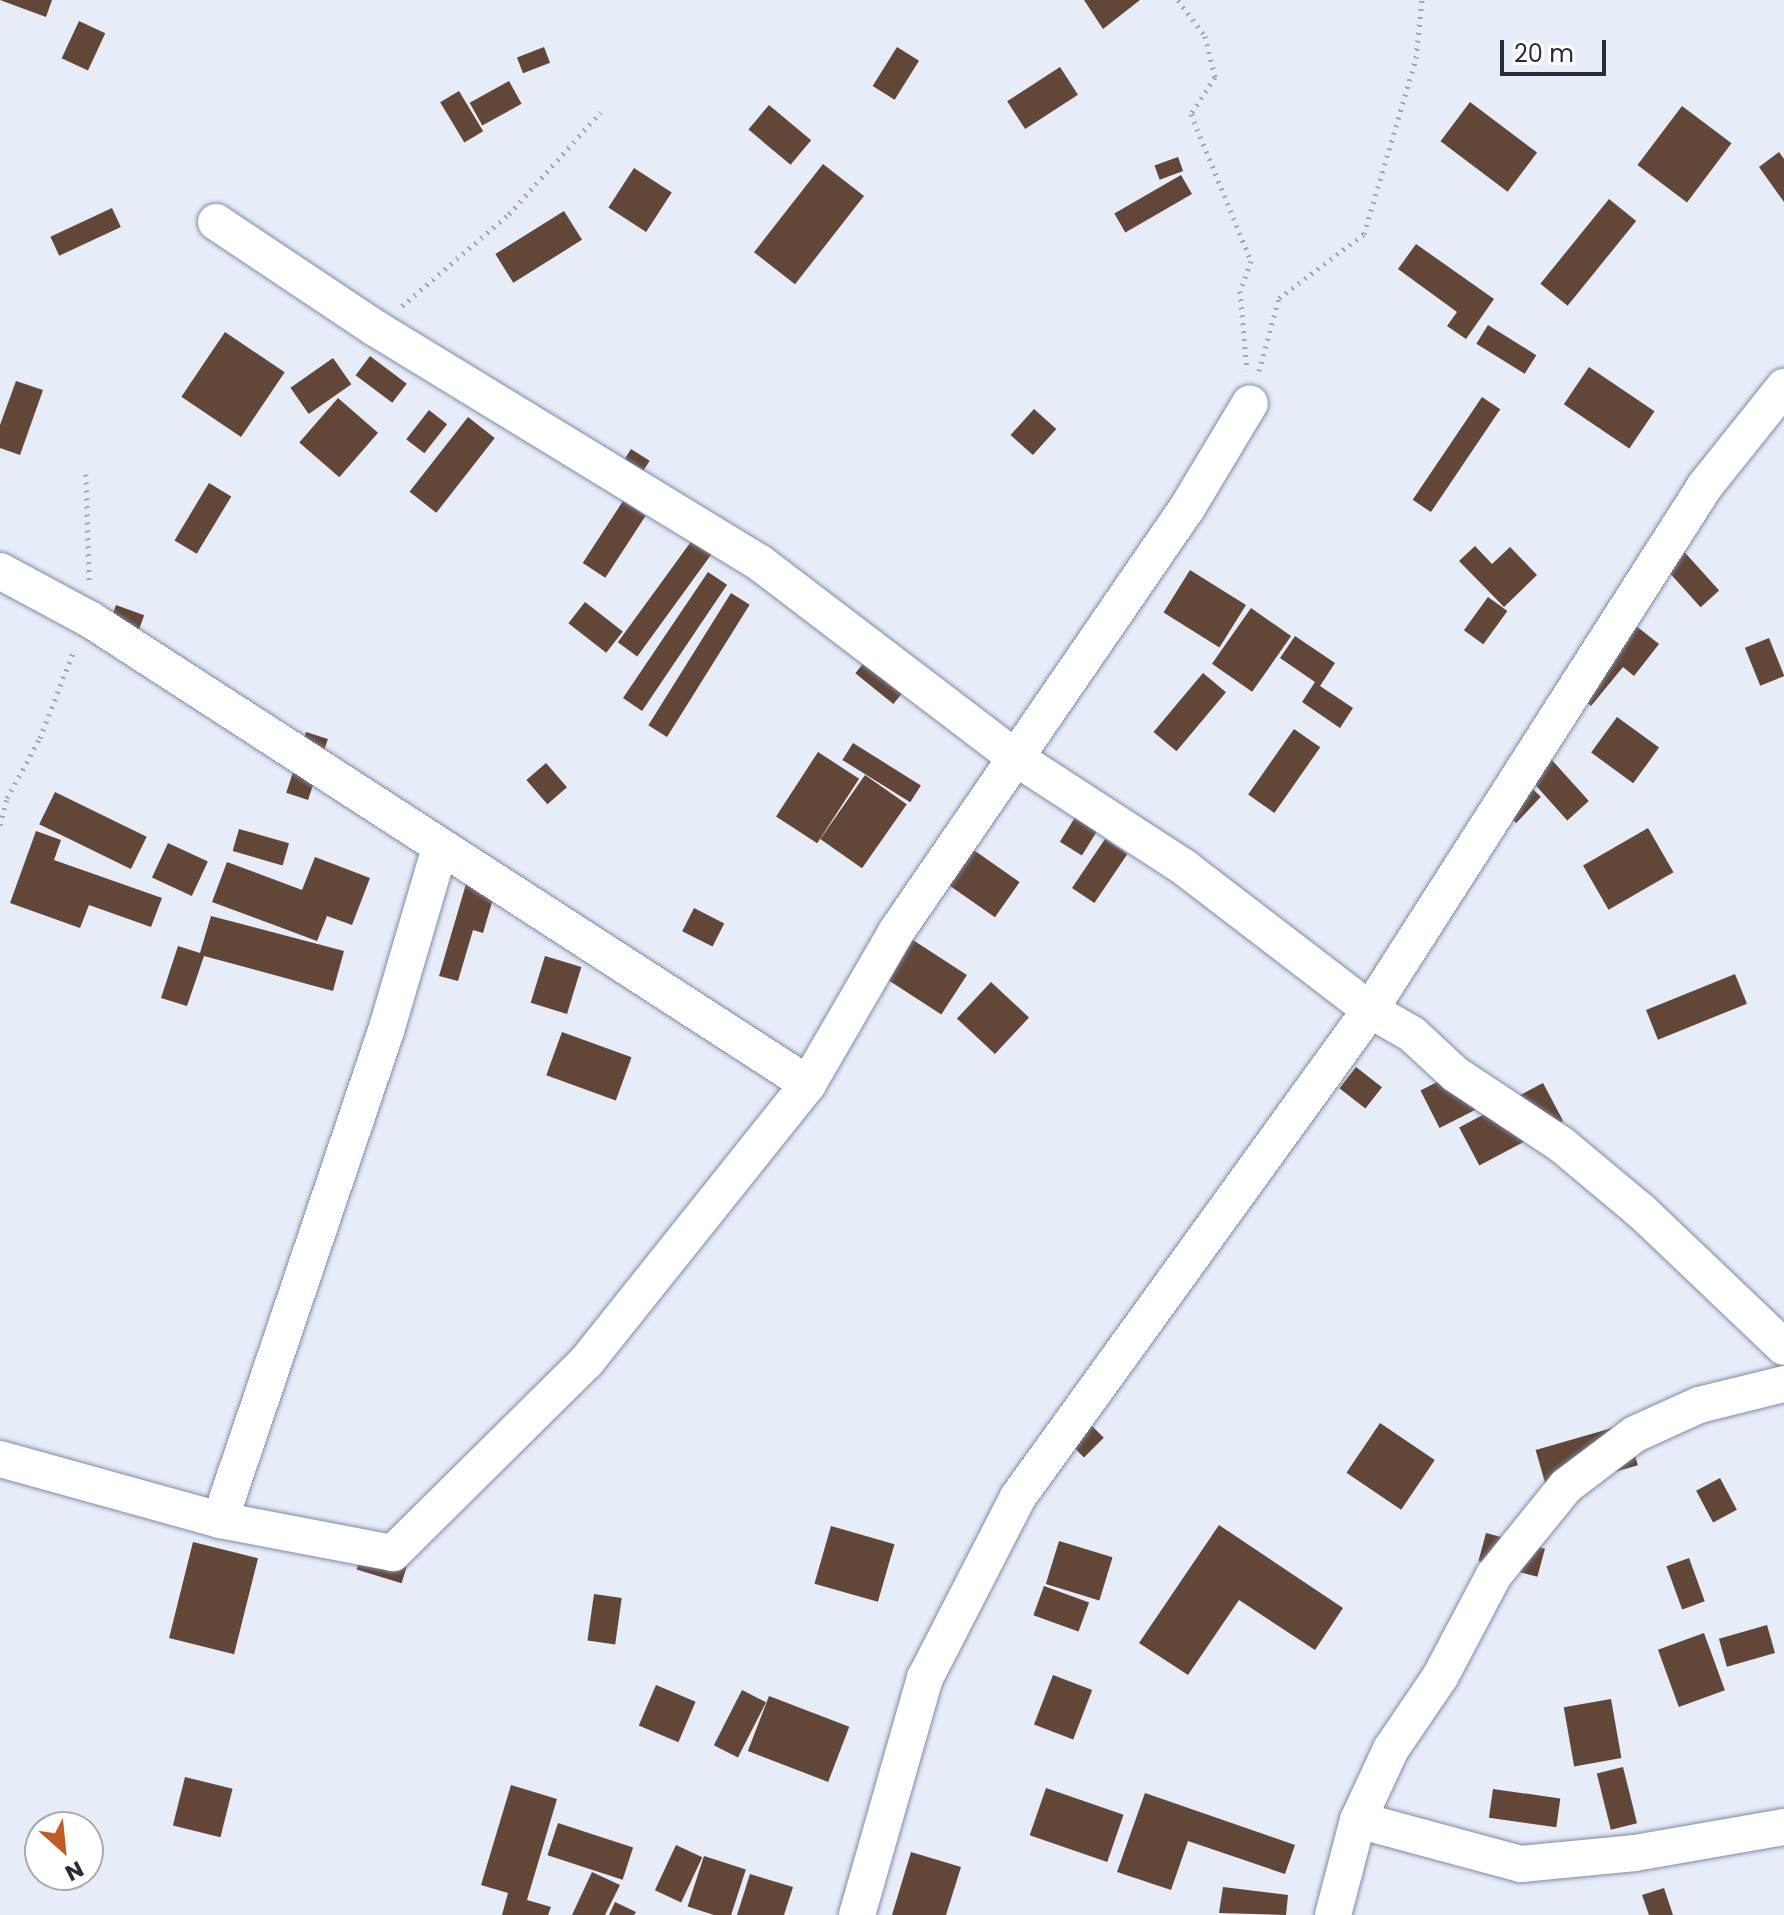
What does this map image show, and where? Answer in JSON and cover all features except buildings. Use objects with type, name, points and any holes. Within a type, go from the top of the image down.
[{"type":"street","points":[[216,222],[375,328],[760,563],[1019,760],[1185,868],[1370,1010],[1412,1034],[1455,1074],[1562,1145],[1641,1211],[1784,1347]]},
{"type":"street","points":[[857,1915],[925,1678],[1018,1497],[1370,1010],[1688,511],[1784,387]]},
{"type":"street","points":[[0,1459],[220,1520],[393,1553],[587,1361],[808,1084],[896,932],[1019,760],[1187,508],[1250,403]]},
{"type":"street","points":[[0,571],[91,620],[808,1084]]},
{"type":"street","points":[[220,1520],[386,1031],[440,847]]},
{"type":"street","points":[[1333,1915],[1358,1820],[1391,1749],[1440,1677],[1494,1575],[1566,1486],[1635,1434],[1699,1405],[1784,1384]]},
{"type":"street","points":[[1358,1820],[1521,1864],[1635,1853],[1784,1827]]},
{"type":"path","points":[[1178,0],[1205,36],[1215,77],[1191,114],[1251,261],[1240,291],[1250,403]]},
{"type":"path","points":[[1250,403],[1279,298],[1364,234],[1416,58],[1422,0]]},
{"type":"path","points":[[375,328],[509,214],[601,112]]},
{"type":"path","points":[[0,825],[7,798]]}]
